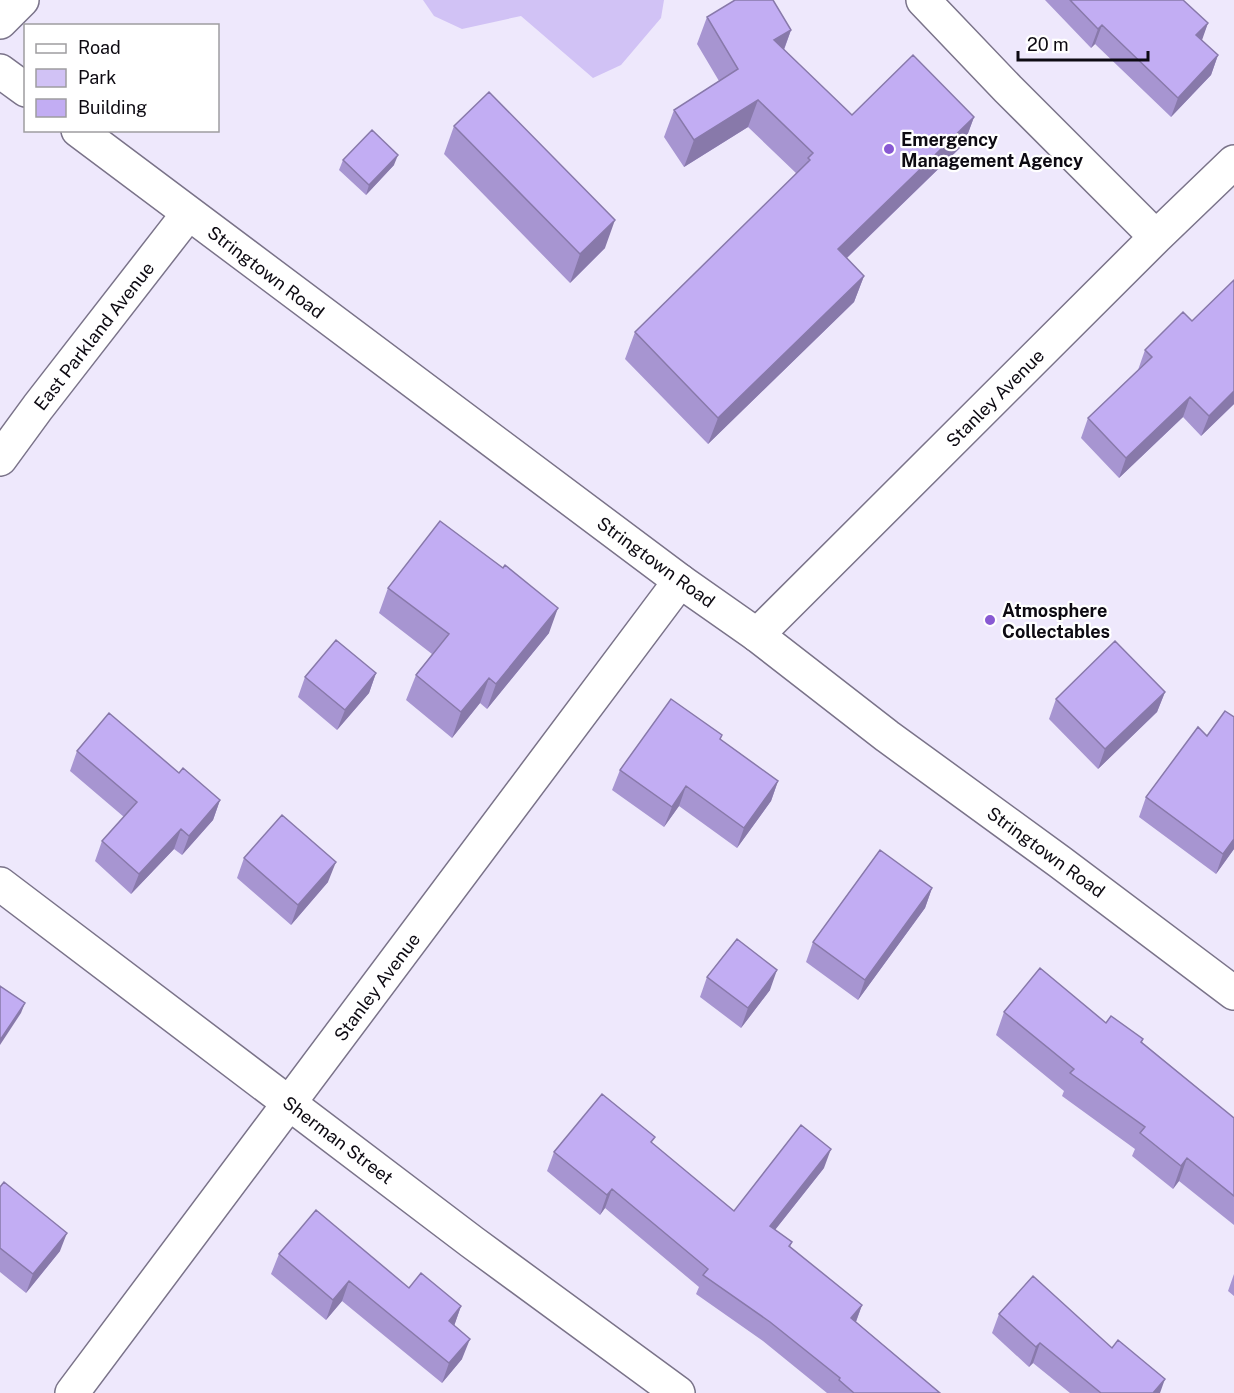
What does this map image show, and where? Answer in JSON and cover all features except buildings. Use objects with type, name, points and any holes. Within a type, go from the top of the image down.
[{"type":"street","points":[[0,22],[22,0]]},
{"type":"street","points":[[923,0],[1156,237]]},
{"type":"street","points":[[0,71],[24,89]]},
{"type":"street","name":"Stringtown Road","points":[[81,132],[680,581],[758,634],[887,736],[1234,993]]},
{"type":"street","name":"Stanley Avenue","points":[[758,634],[1234,162]]},
{"type":"street","name":"East Parkland Avenue","points":[[0,459],[188,214]]},
{"type":"street","name":"Stanley Avenue","points":[[72,1393],[680,581]]},
{"type":"street","name":"Sherman Street","points":[[0,884],[472,1242],[678,1393]]},
{"type":"green space","points":[[423,0],[664,0],[661,18],[621,65],[593,78],[521,16],[462,29],[434,16]]},
{"type":"place","name":"Emergency Management Agency","points":[[889,149]]},
{"type":"place","name":"Atmosphere Collectables","points":[[990,620]]}]
